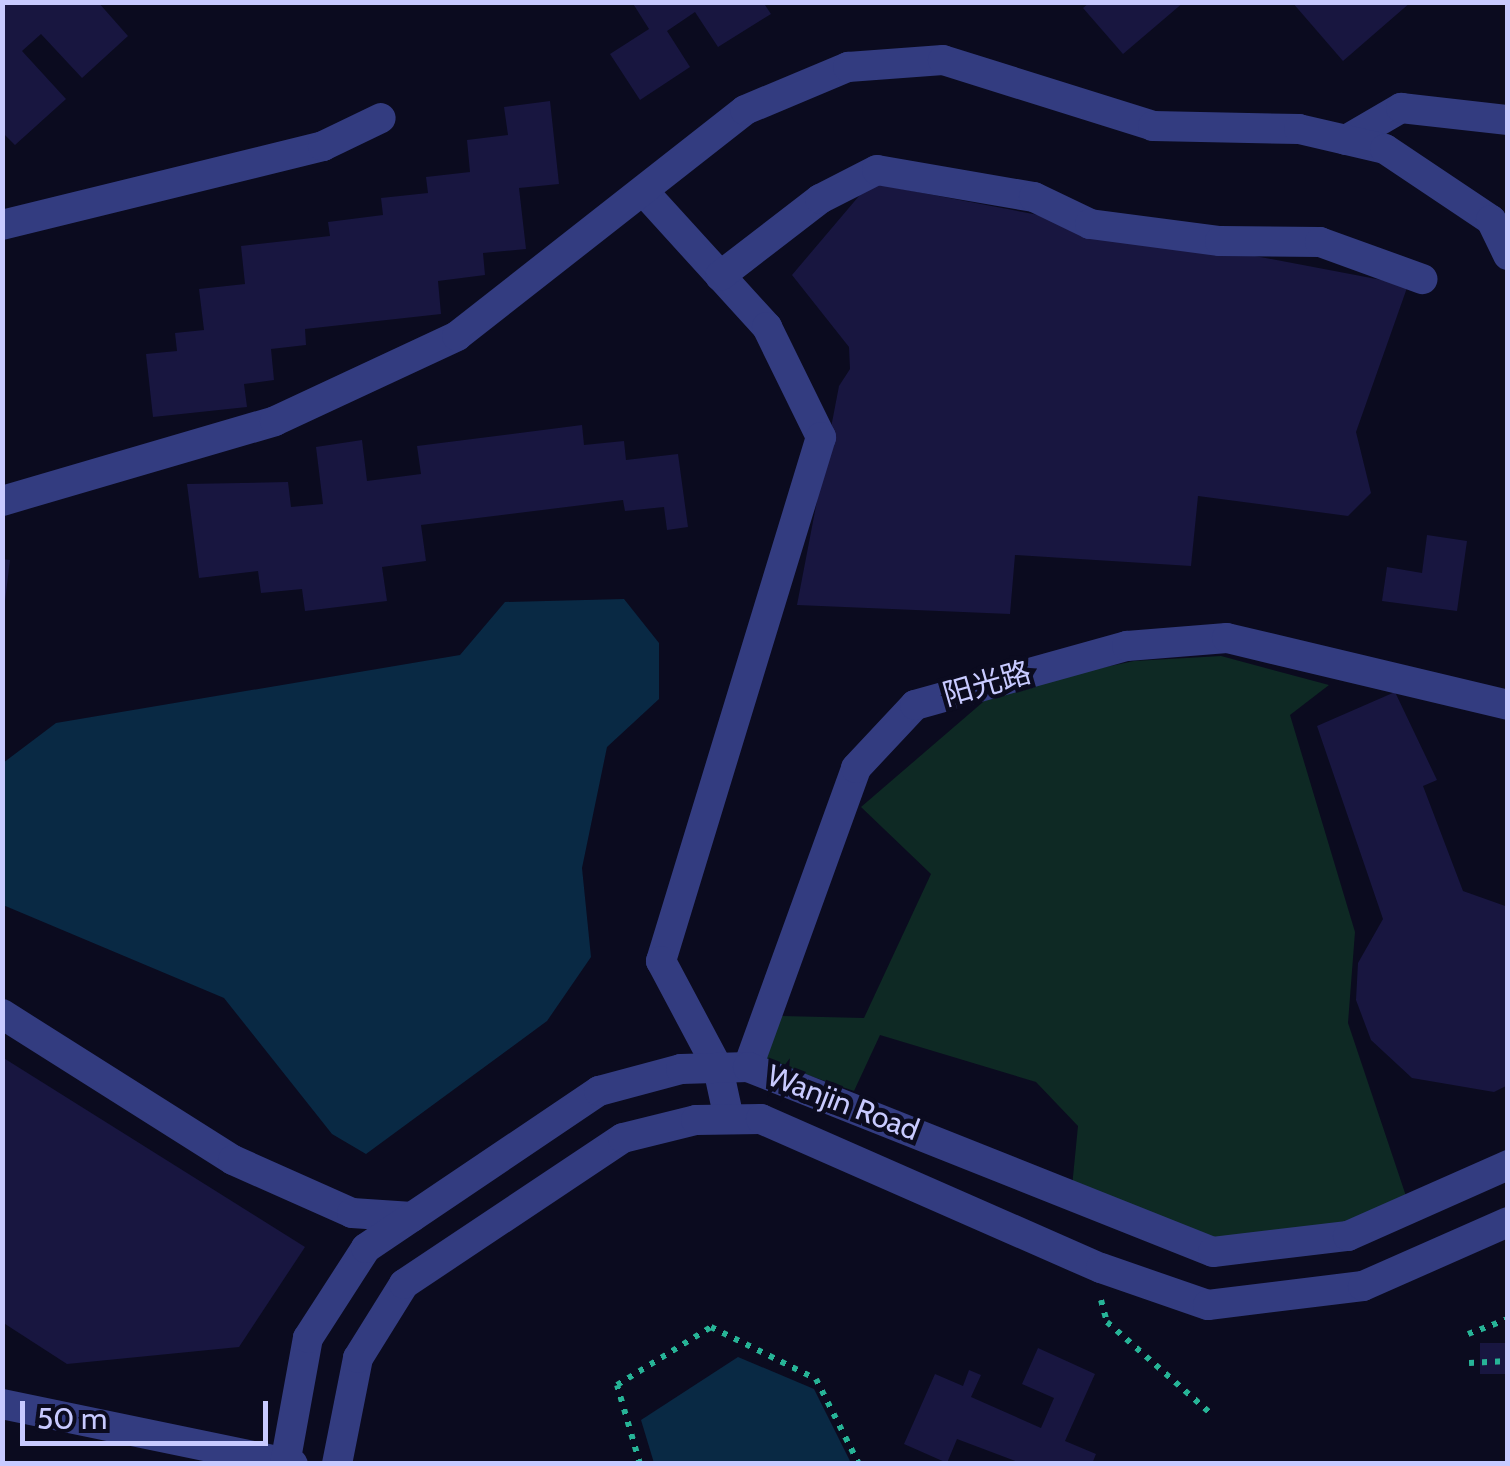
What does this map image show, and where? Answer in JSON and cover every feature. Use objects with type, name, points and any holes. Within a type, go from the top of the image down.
[{"type":"street","points":[[2,501],[275,422],[457,336],[646,194],[745,110],[848,68],[943,60],[1153,126],[1299,129],[1386,150],[1499,215],[1508,255]]},
{"type":"street","points":[[1346,140],[1400,108],[1508,120]]},
{"type":"street","points":[[2,225],[323,146],[380,118]]},
{"type":"street","points":[[720,276],[820,199],[878,170],[1034,197],[1038,207],[1090,224],[1220,242],[1320,242],[1422,279]]},
{"type":"street","points":[[646,194],[768,327],[822,437],[661,961],[718,1068],[728,1120]]},
{"type":"street","name":"阳光路","points":[[748,1068],[856,768],[915,704],[1126,646],[1227,638],[1336,669],[1508,705]]},
{"type":"street","points":[[2,1014],[233,1160],[352,1213],[412,1217]]},
{"type":"street","name":"Wanjin Road","points":[[285,1463],[308,1338],[366,1248],[599,1091],[718,1068],[748,1068],[1213,1252],[1348,1236],[1508,1165]]},
{"type":"street","name":"Wanjin Road","points":[[337,1464],[358,1358],[404,1284],[623,1138],[728,1120],[761,1119],[1101,1268],[1208,1304],[1362,1286],[1508,1222]]},
{"type":"street","points":[[2,1404],[293,1464]]},
{"type":"path","points":[[1101,1268],[1107,1322],[1209,1412]]},
{"type":"path","points":[[1468,1334],[1508,1319]]},
{"type":"path","points":[[640,1464],[617,1384],[711,1327],[816,1379],[859,1464]]},
{"type":"path","points":[[1470,1362],[1508,1361]]},
{"type":"green space","points":[[1221,656],[1329,685],[1290,715],[1355,932],[1348,1023],[1407,1199],[1346,1226],[1212,1242],[1072,1187],[1078,1126],[1036,1082],[880,1035],[854,1091],[761,1059],[782,1016],[864,1018],[931,874],[861,807],[997,690],[1134,661]]},
{"type":"water","points":[[624,599],[659,643],[659,699],[607,747],[582,868],[591,957],[547,1021],[366,1154],[332,1134],[224,998],[3,905],[3,763],[56,723],[460,655],[505,602]]},
{"type":"water","points":[[738,1357],[814,1389],[851,1463],[654,1463],[641,1420]]},
{"type":"building","points":[[2,2],[98,2],[128,36],[82,78],[41,34],[22,51],[66,99],[15,145],[2,132]]},
{"type":"building","points":[[632,2],[763,2],[771,14],[718,47],[695,12],[667,31],[690,67],[640,100],[610,54],[649,29]]},
{"type":"building","points":[[1090,2],[1184,2],[1123,54],[1083,8]]},
{"type":"building","points":[[1292,2],[1411,2],[1343,61]]},
{"type":"building","points":[[550,101],[559,184],[519,188],[526,249],[483,253],[485,275],[438,281],[441,314],[305,329],[306,345],[271,349],[274,380],[244,384],[247,407],[153,417],[146,354],[177,351],[175,333],[204,330],[199,289],[245,284],[241,246],[330,236],[328,222],[383,215],[381,198],[428,193],[426,177],[470,172],[467,140],[508,135],[504,107]]},
{"type":"building","points":[[870,183],[1408,285],[1356,432],[1371,493],[1348,516],[1198,496],[1191,566],[1015,555],[1010,614],[797,605],[839,386],[850,369],[849,347],[792,275]]},
{"type":"building","points":[[582,425],[584,445],[624,441],[626,460],[678,454],[688,527],[667,530],[664,507],[625,511],[623,500],[421,525],[426,561],[382,567],[387,601],[305,611],[302,589],[261,593],[258,571],[199,578],[187,484],[288,482],[291,507],[323,504],[316,447],[362,440],[367,481],[421,474],[417,446]]},
{"type":"building","points":[[1427,535],[1467,541],[1457,611],[1382,601],[1387,567],[1422,573]]},
{"type":"building","points":[[2,559],[10,560],[5,601],[2,601]]},
{"type":"building","points":[[1395,692],[1437,780],[1423,786],[1463,891],[1508,907],[1508,1085],[1494,1092],[1412,1078],[1371,1040],[1356,1000],[1358,963],[1383,919],[1317,726]]},
{"type":"building","points":[[2,1057],[305,1247],[239,1347],[67,1364],[2,1322]]},
{"type":"building","points":[[1480,1343],[1508,1343],[1508,1374],[1480,1374]]},
{"type":"building","points":[[1038,1348],[1095,1374],[1065,1441],[1096,1454],[1092,1464],[1023,1464],[957,1439],[947,1463],[904,1444],[935,1374],[963,1386],[969,1370],[981,1375],[971,1397],[1041,1428],[1054,1398],[1022,1384]]}]
